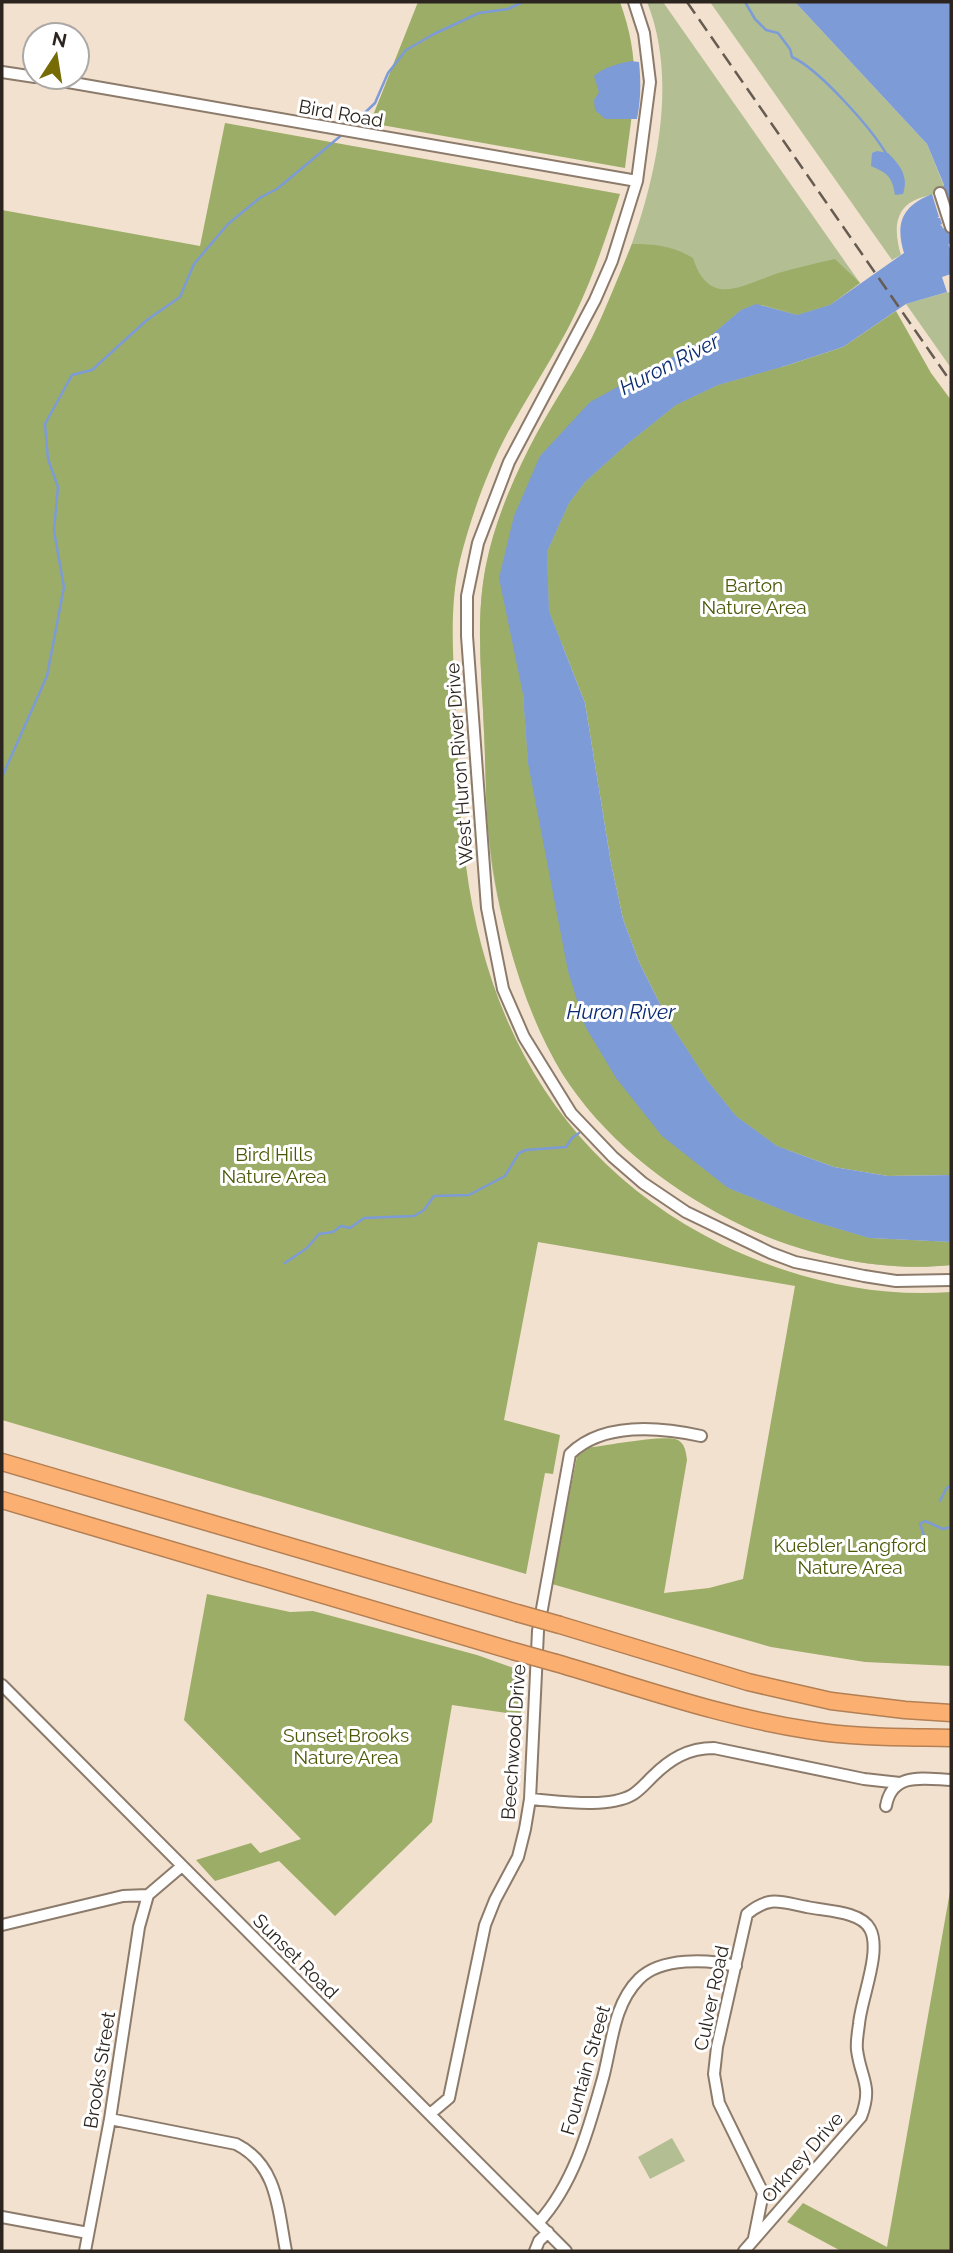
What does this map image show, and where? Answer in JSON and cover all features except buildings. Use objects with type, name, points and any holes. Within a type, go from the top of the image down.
[{"type":"highway","points":[[2,1462],[748,1682],[820,1699],[951,1713]]},
{"type":"highway","points":[[2,1500],[710,1708],[808,1730],[883,1737],[951,1738]]},
{"type":"street","name":"West Huron River Drive","points":[[634,2],[644,33],[650,82],[637,181],[612,261],[595,300],[509,463],[478,543],[470,573],[467,636],[479,812],[487,908],[503,989],[524,1037],[571,1113],[633,1174],[686,1212],[726,1233],[795,1262],[896,1281],[951,1280]]},
{"type":"street","name":"Bird Road","points":[[2,72],[21,75]]},
{"type":"street","name":"Bird Road","points":[[91,87],[637,181]]},
{"type":"street","points":[[940,193],[951,227]]},
{"type":"street","name":"Beechwood Drive","points":[[430,2114],[449,2098],[485,1925],[517,1857],[530,1798],[538,1631],[570,1454],[580,1444],[602,1434],[648,1428],[701,1436]]},
{"type":"street","name":"Sunset Road","points":[[2,1685],[566,2251]]},
{"type":"street","points":[[530,1798],[618,1801],[633,1794],[673,1760],[700,1748],[714,1748],[863,1779],[900,1783],[918,1778],[951,1780]]},
{"type":"street","points":[[886,1806],[888,1795],[900,1783]]},
{"type":"street","points":[[2,1925],[123,1896],[148,1895],[182,1866]]},
{"type":"street","name":"Brooks Street","points":[[85,2251],[110,2119],[139,1927],[148,1895]]},
{"type":"street","name":"Culver Road","points":[[754,2238],[763,2193],[719,2103],[714,2074],[747,1914],[760,1903],[776,1901]]},
{"type":"street","name":"Orkney Drive","points":[[744,2251],[860,2117],[867,2102],[867,2086],[857,2050],[859,2021],[873,1952],[870,1928],[863,1921],[848,1916],[776,1901]]},
{"type":"street","name":"Fountain Street","points":[[538,2223],[553,2207],[580,2149],[603,2077],[612,2031],[625,1998],[639,1979],[658,1969],[687,1960],[736,1966]]},
{"type":"street","points":[[110,2119],[236,2144],[249,2151],[267,2172],[276,2195],[286,2251]]},
{"type":"street","points":[[2,2217],[88,2232]]},
{"type":"street","points":[[535,2251],[539,2241],[548,2232]]},
{"type":"green space","points":[[418,2],[620,2],[632,45],[634,65],[633,104],[625,168],[370,123]]},
{"type":"green space","points":[[647,2],[663,2],[860,283],[830,305],[523,694],[551,892],[869,1238],[951,1242],[951,1265],[923,1267],[866,1263],[837,1258],[781,1242],[705,1206],[637,1158],[597,1119],[563,1075],[548,1047],[528,997],[500,910],[489,843],[480,649],[486,566],[500,515],[514,481],[537,433],[610,300],[641,217],[660,128],[662,84],[658,42]]},
{"type":"green space","points":[[710,2],[795,2],[927,144],[944,186],[937,193],[911,202],[900,214],[897,238],[901,255],[892,260]]},
{"type":"green space","name":"Bird Hills Nature Area","points":[[225,123],[620,194],[596,265],[574,317],[508,432],[486,478],[460,560],[453,623],[459,782],[466,866],[477,927],[494,985],[516,1040],[545,1090],[579,1136],[621,1177],[668,1214],[750,1257],[777,1268],[834,1284],[892,1292],[951,1292],[951,1666],[865,1662],[771,1647],[552,1584],[577,1456],[587,1448],[661,1438],[678,1440],[685,1448],[687,1460],[664,1593],[709,1588],[743,1579],[795,1286],[538,1242],[504,1420],[560,1435],[553,1474],[545,1473],[526,1574],[2,1420],[2,210],[200,246]]},
{"type":"green space","points":[[632,244],[664,246],[686,254],[693,258],[700,274],[709,284],[719,289],[742,286],[782,272],[835,259],[860,283],[830,305],[797,315],[763,305],[741,310],[709,337],[653,367],[540,456],[523,694],[528,763],[728,1188],[802,1218],[869,1238],[951,1242],[951,1265],[895,1266],[810,1251],[756,1232],[682,1192],[616,1139],[578,1096],[562,1073],[535,1021],[514,963],[499,903],[487,817],[480,628],[486,565],[506,498],[543,422],[593,336]]},
{"type":"green space","points":[[951,293],[951,368],[906,304]]},
{"type":"green space","name":"Barton Nature Area","points":[[896,311],[931,373],[951,400],[951,1175],[888,1176],[834,1167],[777,1146],[736,1116],[707,1080],[668,1020],[639,962],[623,919],[611,863],[585,703],[549,611],[547,552],[569,503],[585,482],[626,445],[676,405],[718,385],[843,347]]},
{"type":"green space","name":"Sunset Brooks Nature Area","points":[[207,1594],[290,1612],[313,1611],[477,1655],[522,1671],[521,1715],[452,1705],[432,1822],[335,1916],[279,1861],[215,1881],[196,1860],[251,1843],[260,1853],[301,1839],[184,1720]]},
{"type":"green space","points":[[951,1886],[951,2251],[841,2251],[787,2222],[803,2203],[887,2247]]},
{"type":"green space","points":[[672,2138],[685,2161],[650,2179],[638,2157]]},
{"type":"water","points":[[795,2],[951,2],[951,227],[940,191],[944,185],[927,144]]},
{"type":"water","points":[[631,61],[639,62],[637,119],[605,119],[595,110],[594,100],[599,92],[594,76],[607,68]]},
{"type":"water","points":[[872,153],[888,153],[900,166],[905,182],[903,194],[895,195],[888,176],[871,166]]},
{"type":"water","name":"Huron River","points":[[932,194],[939,217],[937,218],[940,218],[940,225],[951,252],[951,274],[942,277],[947,292],[906,304],[843,347],[718,385],[676,405],[585,482],[569,503],[547,552],[549,611],[585,703],[611,863],[623,919],[639,962],[668,1020],[707,1080],[736,1116],[777,1146],[834,1167],[888,1176],[951,1175],[951,1242],[869,1238],[802,1218],[728,1188],[662,1136],[616,1078],[585,1026],[568,971],[528,763],[523,694],[499,578],[514,516],[540,456],[590,402],[709,337],[741,310],[756,304],[797,315],[830,305],[904,253],[900,233],[903,217],[914,204]]},
{"type":"waterway","points":[[349,128],[375,103],[388,73],[406,50],[479,13],[508,9],[523,2]]},
{"type":"waterway","points":[[745,2],[755,19],[766,30],[778,33],[790,49],[792,57],[816,74],[844,101],[870,130],[887,155]]},
{"type":"waterway","points":[[2,777],[47,676],[64,587],[54,531],[58,487],[48,459],[45,424],[72,375],[92,370],[147,320],[180,297],[194,264],[228,224],[261,197],[277,189],[344,133]]},
{"type":"waterway","name":"Huron River","points":[[930,250],[951,234]]},
{"type":"waterway","points":[[285,1263],[307,1248],[319,1234],[333,1232],[341,1226],[350,1228],[364,1218],[414,1216],[424,1210],[434,1196],[469,1195],[505,1176],[519,1153],[566,1147],[579,1133]]},
{"type":"waterway","points":[[940,1501],[951,1485]]},
{"type":"waterway","points":[[890,1554],[904,1547],[923,1549],[925,1538],[920,1524],[925,1521],[943,1529],[951,1527]]},
{"type":"railway","points":[[687,2],[951,382]]},
{"type":"park label","name":"Kuebler Langford Nature Area","points":[[850,1556]]}]
